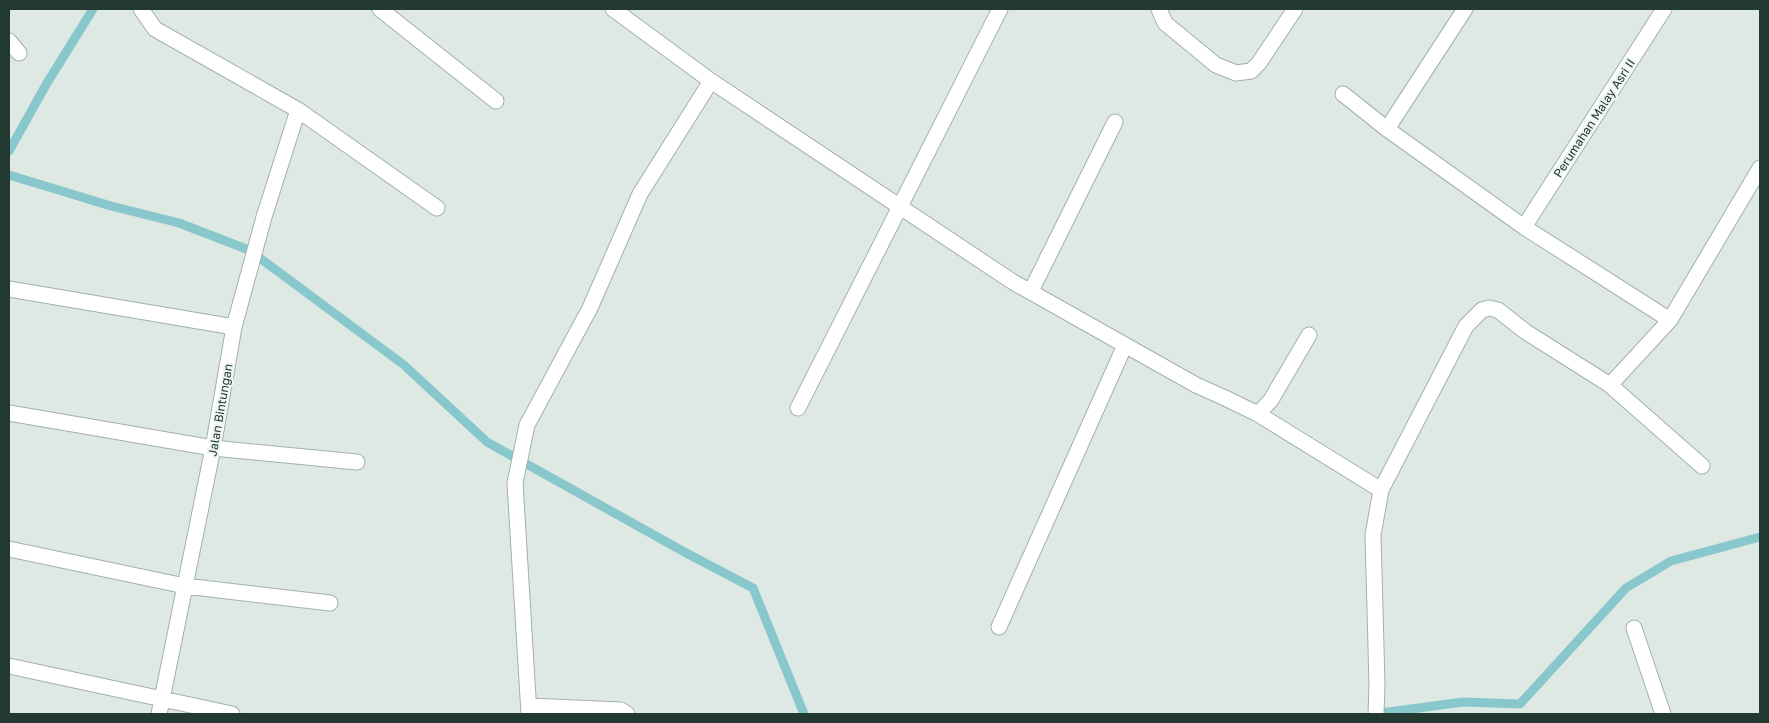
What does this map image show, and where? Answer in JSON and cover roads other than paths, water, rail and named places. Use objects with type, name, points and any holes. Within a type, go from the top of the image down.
[{"type":"street","points":[[141,9],[155,29],[298,110],[437,208]]},
{"type":"street","points":[[380,9],[496,101]]},
{"type":"street","points":[[613,9],[711,81],[901,208],[1030,291],[1196,386],[1258,414],[1381,490]]},
{"type":"street","points":[[798,408],[901,208],[1000,9]]},
{"type":"street","points":[[1159,9],[1165,23],[1216,65],[1236,74],[1251,71],[1259,63],[1295,9]]},
{"type":"street","points":[[1387,129],[1465,9]]},
{"type":"street","name":"Perumahan Malay Asri II","points":[[1524,227],[1664,9]]},
{"type":"street","points":[[627,714],[621,710],[529,710],[515,483],[527,425],[590,308],[640,194],[711,81]]},
{"type":"street","points":[[1343,94],[1387,129],[1524,227],[1670,320]]},
{"type":"street","name":"Jalan Bintungan","points":[[159,714],[213,448],[234,327],[264,217],[298,110]]},
{"type":"street","points":[[1030,291],[1115,122]]},
{"type":"street","points":[[1610,384],[1670,320],[1760,168]]},
{"type":"street","points":[[9,289],[234,327]]},
{"type":"street","points":[[1376,714],[1373,535],[1381,490],[1466,326],[1482,310],[1490,308],[1498,310],[1526,332],[1610,384],[1702,466]]},
{"type":"street","points":[[1258,414],[1271,400],[1279,383],[1309,335]]},
{"type":"street","points":[[999,627],[1125,345]]},
{"type":"street","points":[[9,413],[213,448],[357,462]]},
{"type":"street","points":[[9,549],[185,586],[330,603]]},
{"type":"street","points":[[1634,628],[1663,714]]},
{"type":"street","points":[[9,666],[232,714]]},
{"type":"waterway","points":[[9,151],[47,83],[93,9]]},
{"type":"waterway","points":[[9,175],[111,206],[179,223],[249,250],[404,365],[487,442],[753,588],[804,714]]},
{"type":"waterway","points":[[1374,714],[1463,702],[1520,704],[1626,588],[1671,561],[1760,537]]}]
